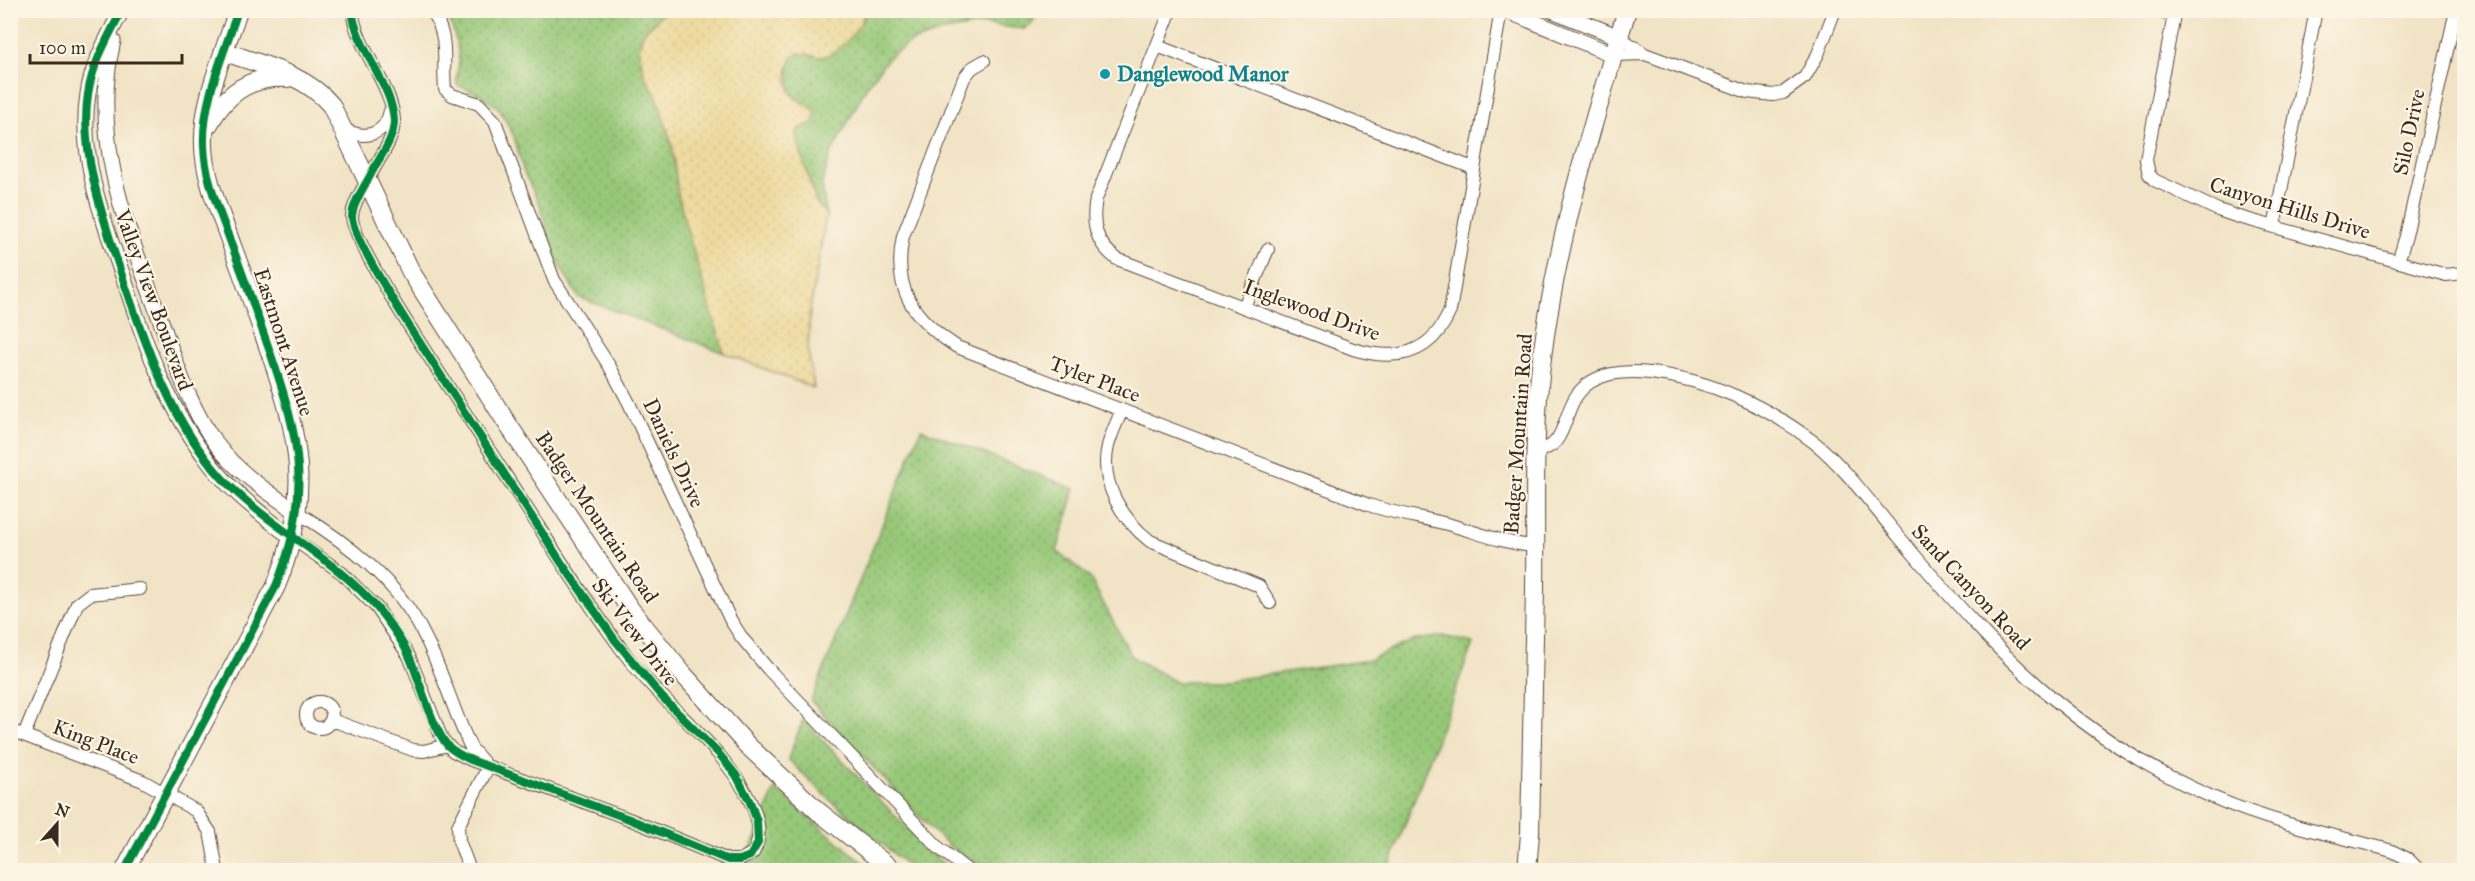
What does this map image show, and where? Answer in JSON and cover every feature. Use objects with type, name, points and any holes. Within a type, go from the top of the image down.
[{"type":"main road","name":"Eastmont Avenue","points":[[125,870],[269,601],[282,572],[297,512],[298,465],[293,422],[209,181],[204,153],[204,134],[212,90],[238,10]]},
{"type":"main road","name":"Badger Mountain Road","points":[[1527,870],[1530,834],[1535,588],[1533,546],[1539,386],[1546,328],[1562,247],[1586,146],[1627,10]]},
{"type":"main road","name":"Badger Mountain Road","points":[[225,52],[296,78],[325,97],[344,129],[400,253],[427,300],[630,609],[682,673],[748,746],[819,813],[893,870]]},
{"type":"main road","points":[[204,134],[228,96],[245,85],[273,77],[296,78]]},
{"type":"street","points":[[352,10],[356,27],[394,115],[392,135],[367,181]]},
{"type":"street","name":"Daniels Drive","points":[[432,10],[444,41],[445,88],[452,95],[479,104],[495,121],[554,280],[610,367],[629,402],[736,628],[768,669],[931,840],[967,870]]},
{"type":"street","name":"Inglewood Drive","points":[[1171,10],[1096,199],[1092,216],[1094,231],[1106,251],[1117,259],[1244,307],[1367,353],[1389,357],[1407,353],[1420,346],[1439,331],[1450,311],[1473,168],[1503,10]]},
{"type":"street","points":[[1503,10],[1614,55],[1645,54]]},
{"type":"street","points":[[1552,10],[1619,37],[1645,54],[1747,92],[1773,94],[1783,93],[1798,83],[1811,68],[1835,10]]},
{"type":"street","points":[[2152,10],[2175,13]]},
{"type":"street","points":[[2274,226],[2316,10]]},
{"type":"street","name":"Silo Drive","points":[[2398,262],[2406,236],[2456,10]]},
{"type":"street","name":"Canyon Hills Drive","points":[[2175,13],[2146,160],[2149,174],[2159,183],[2218,210],[2446,275],[2464,273]]},
{"type":"street","name":"Valley View Boulevard","points":[[120,14],[109,65],[106,120],[111,169],[128,232],[185,386],[206,429],[232,464],[249,479],[330,532],[394,590],[424,633],[466,737],[477,756],[488,767]]},
{"type":"street","name":"Valley View Boulevard","points":[[120,14],[95,69],[86,107],[92,168],[108,235],[159,374],[189,433],[222,478],[247,502],[292,538],[342,573],[363,592],[393,628],[409,656],[439,732],[447,745]]},
{"type":"street","points":[[1157,46],[1473,168]]},
{"type":"street","name":"Tyler Place","points":[[984,61],[972,68],[964,78],[903,236],[900,273],[909,301],[928,327],[957,347],[1386,511],[1447,524],[1499,541],[1533,546]]},
{"type":"street","points":[[344,129],[363,136],[380,130],[388,119],[389,101]]},
{"type":"street","name":"Ski View Drive","points":[[367,181],[353,210],[352,221],[390,294],[549,543],[622,649],[662,697],[719,754],[736,775],[754,813],[759,829],[758,843],[750,856],[741,860],[728,860],[629,819],[488,767]]},
{"type":"street","points":[[1244,307],[1268,249]]},
{"type":"street","name":"Sand Canyon Road","points":[[1536,450],[1546,449],[1554,444],[1561,433],[1574,399],[1584,386],[1610,374],[1635,372],[1667,375],[1730,393],[1778,419],[1823,451],[1988,637],[2056,701],[2108,740],[2167,777],[2219,800],[2288,824],[2392,851],[2415,869]]},
{"type":"street","points":[[1122,410],[1108,448],[1107,464],[1113,495],[1134,529],[1149,541],[1259,586],[1270,603]]},
{"type":"street","points":[[24,735],[76,603],[90,594],[140,589]]},
{"type":"street","points":[[332,720],[413,750],[424,751],[447,745],[461,756],[488,767],[458,826],[459,841],[470,870]]},
{"type":"street","name":"King Place","points":[[10,730],[143,782],[196,811],[210,832],[217,870]]},
{"type":"green space","points":[[454,10],[665,11],[643,33],[639,51],[644,74],[657,97],[672,145],[678,194],[685,222],[724,353],[578,297],[554,256],[540,205],[524,173],[514,137],[504,117],[498,108],[481,95],[457,85],[459,55],[450,20]]},
{"type":"green space","points":[[864,11],[1038,11],[1031,25],[1023,29],[983,24],[945,31],[911,42],[889,57],[867,86],[830,156],[822,183],[826,216],[816,199],[802,161],[798,129],[813,123],[805,103],[797,99],[791,91],[788,63],[799,53],[833,53],[864,19]]},
{"type":"green space","points":[[921,429],[1075,489],[1057,551],[1090,578],[1132,657],[1176,682],[1217,682],[1369,660],[1411,641],[1442,636],[1473,643],[1388,870],[989,870],[953,849],[933,831],[811,701]]},
{"type":"green space","points":[[803,720],[931,853],[951,870],[913,870],[829,799],[788,759]]},
{"type":"green space","points":[[775,789],[872,870],[742,870]]},
{"type":"sand","points":[[665,11],[864,11],[863,18],[854,33],[841,47],[826,56],[819,57],[799,53],[790,62],[787,75],[792,94],[814,110],[816,116],[813,123],[798,129],[796,136],[815,200],[826,216],[810,309],[808,350],[814,388],[724,353],[678,194],[672,145],[657,97],[644,74],[639,50],[643,33]]},
{"type":"cycle path","points":[[122,10],[101,51],[90,83],[86,116],[90,163],[108,233],[151,356],[174,408],[204,456],[240,496],[342,574],[378,609],[407,652],[437,728],[442,738],[453,750],[471,760],[629,819],[728,860],[740,860],[750,856],[758,843],[757,821],[736,775],[719,754],[662,697],[615,640],[561,562],[413,332],[359,239],[354,226],[353,211],[389,142],[394,121],[388,94],[360,38],[352,10]]},
{"type":"cycle path","points":[[125,870],[276,586],[288,553],[295,523],[298,494],[295,439],[280,381],[214,197],[205,159],[206,112],[238,10]]},
{"type":"place","name":"Danglewood Manor","points":[[1105,74]]}]
